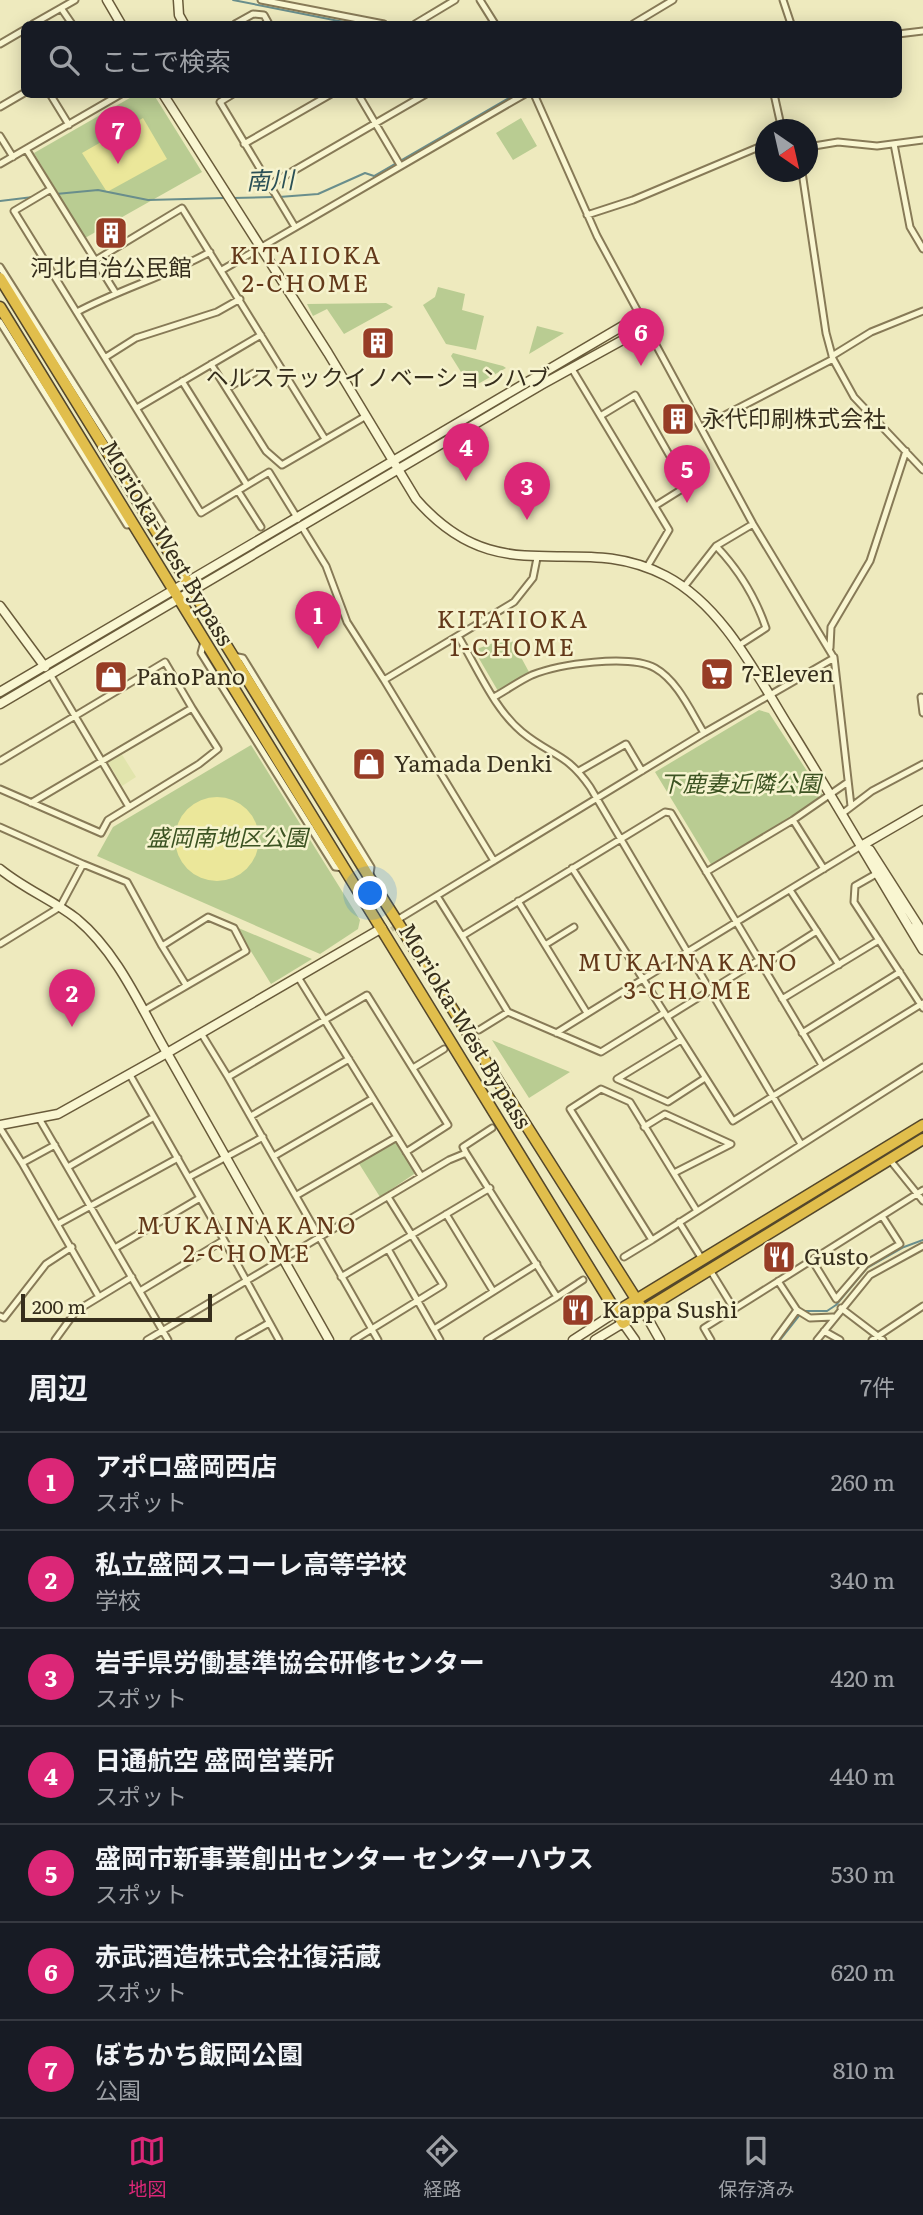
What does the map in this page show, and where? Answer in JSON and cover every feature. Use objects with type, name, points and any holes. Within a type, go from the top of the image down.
[{"type":"highway","name":"Morioka-West Bypass","points":[[0,278],[369,877],[637,1299]]},
{"type":"highway","name":"Morioka-West Bypass","points":[[0,307],[623,1323]]},
{"type":"highway","points":[[616,1312],[923,1125]]},
{"type":"highway","points":[[623,1323],[923,1139]]},
{"type":"highway","points":[[637,1299],[643,1310]]},
{"type":"street","points":[[46,21],[75,0]]},
{"type":"street","points":[[107,0],[119,21]]},
{"type":"street","points":[[178,0],[178,15],[182,21]]},
{"type":"street","points":[[261,0],[369,21]]},
{"type":"street","points":[[420,21],[455,0]]},
{"type":"street","points":[[480,0],[493,21]]},
{"type":"street","points":[[638,21],[673,0]]},
{"type":"street","points":[[783,0],[790,21]]},
{"type":"street","points":[[61,8],[70,21]]},
{"type":"street","points":[[240,21],[253,14],[264,15],[267,21]]},
{"type":"street","points":[[902,34],[923,31]]},
{"type":"street","points":[[0,44],[21,32]]},
{"type":"street","points":[[0,107],[21,95]]},
{"type":"street","points":[[52,98],[69,125]]},
{"type":"street","points":[[0,164],[114,98]]},
{"type":"street","points":[[166,98],[428,514],[457,537],[486,550],[537,558],[620,560],[647,567],[684,587],[702,603],[737,646],[843,813],[876,874],[923,950]]},
{"type":"street","points":[[226,98],[220,102],[295,227]]},
{"type":"street","points":[[244,144],[324,98]]},
{"type":"street","points":[[360,98],[400,165]]},
{"type":"street","points":[[269,185],[419,98]]},
{"type":"street","points":[[222,270],[518,98]]},
{"type":"street","points":[[536,98],[587,215],[753,524],[834,658]]},
{"type":"street","points":[[775,98],[780,119]]},
{"type":"street","points":[[0,136],[13,157]]},
{"type":"street","points":[[818,145],[838,142],[877,146],[923,139]]},
{"type":"street","points":[[894,144],[910,227],[923,249]]},
{"type":"street","points":[[587,215],[633,200],[755,148]]},
{"type":"street","points":[[26,149],[115,292]]},
{"type":"street","points":[[803,182],[825,332],[832,357],[854,397],[923,470]]},
{"type":"street","points":[[51,189],[14,211],[201,513],[269,472],[326,566],[347,622],[494,861]]},
{"type":"street","points":[[96,260],[182,208],[325,439]]},
{"type":"street","points":[[77,312],[115,292],[181,268],[210,252]]},
{"type":"street","points":[[0,267],[163,525],[162,537]]},
{"type":"street","points":[[106,357],[136,338],[217,312],[240,299]]},
{"type":"street","points":[[702,427],[832,357],[872,332],[923,311]]},
{"type":"street","points":[[0,704],[186,581],[398,470],[639,331],[644,321]]},
{"type":"street","points":[[0,692],[48,671],[193,592],[393,461],[626,324],[644,321]]},
{"type":"street","points":[[0,322],[127,526],[134,524]]},
{"type":"street","points":[[137,408],[261,335]]},
{"type":"street","points":[[211,364],[266,451],[282,465],[366,416]]},
{"type":"street","points":[[572,369],[669,530],[647,567]]},
{"type":"street","points":[[228,388],[254,373]]},
{"type":"street","points":[[182,381],[247,485]]},
{"type":"street","points":[[602,415],[635,395],[687,486],[654,506]]},
{"type":"street","points":[[850,806],[834,658],[829,635],[831,627],[870,561],[906,451]]},
{"type":"street","points":[[238,491],[261,527]]},
{"type":"street","points":[[684,587],[716,545],[753,524]]},
{"type":"street","points":[[716,545],[737,568],[758,604],[766,628],[737,646]]},
{"type":"street","points":[[384,680],[514,602],[533,578],[537,558]]},
{"type":"street","points":[[0,606],[48,671],[129,807]]},
{"type":"street","points":[[458,636],[494,697],[522,733],[563,755],[579,771],[712,989],[801,1144]]},
{"type":"street","points":[[397,920],[704,733],[834,658]]},
{"type":"street","points":[[494,697],[531,676],[561,667],[628,661],[645,664],[669,680],[704,733]]},
{"type":"street","points":[[0,761],[165,662],[218,748],[199,764],[108,820],[101,833],[0,789]]},
{"type":"street","points":[[921,697],[923,713]]},
{"type":"street","points":[[31,803],[192,708]]},
{"type":"street","points":[[579,771],[625,744],[642,771]]},
{"type":"street","points":[[843,813],[850,806],[923,764]]},
{"type":"street","points":[[706,872],[793,820],[848,782]]},
{"type":"street","points":[[556,1033],[736,921],[923,810]]},
{"type":"street","points":[[462,936],[665,811],[671,813],[822,1065]]},
{"type":"street","points":[[793,820],[824,869]]},
{"type":"street","points":[[0,827],[127,882],[186,985]]},
{"type":"street","points":[[861,846],[870,850],[923,933]]},
{"type":"street","points":[[0,944],[60,907],[83,864]]},
{"type":"street","points":[[572,868],[733,1121],[922,1005],[854,902],[855,886],[876,874]]},
{"type":"street","points":[[0,869],[32,894],[60,907],[99,941],[143,1011],[328,1340]]},
{"type":"street","points":[[790,890],[839,965]]},
{"type":"street","points":[[437,895],[508,1012],[601,1052],[817,931]]},
{"type":"street","points":[[518,901],[587,1013]]},
{"type":"street","points":[[143,1011],[246,950],[234,929],[208,916],[162,946]]},
{"type":"street","points":[[917,923],[914,926],[923,940]]},
{"type":"street","points":[[545,945],[575,927]]},
{"type":"street","points":[[99,1297],[0,1127],[40,1120],[75,1107],[382,928]]},
{"type":"street","points":[[782,999],[879,940]]},
{"type":"street","points":[[802,1032],[900,972]]},
{"type":"street","points":[[298,977],[421,1176]]},
{"type":"street","points":[[228,1077],[367,995],[448,1125],[406,1152]]},
{"type":"street","points":[[478,1030],[508,1012]]},
{"type":"street","points":[[201,1033],[297,1195],[378,1340]]},
{"type":"street","points":[[681,1040],[617,1079],[668,1102],[705,1079]]},
{"type":"street","points":[[413,1068],[444,1049]]},
{"type":"street","points":[[251,1116],[349,1059]]},
{"type":"street","points":[[624,1257],[923,1068]]},
{"type":"street","points":[[130,1075],[248,1280],[279,1340]]},
{"type":"street","points":[[652,1240],[570,1108],[601,1089],[630,1102],[696,1211]]},
{"type":"street","points":[[274,1156],[372,1099]]},
{"type":"street","points":[[644,1127],[665,1114],[731,1144],[674,1173]]},
{"type":"street","points":[[68,1167],[154,1117]]},
{"type":"street","points":[[40,1120],[168,1340]]},
{"type":"street","points":[[492,1128],[463,1147],[556,1297]]},
{"type":"street","points":[[189,1177],[263,1137]]},
{"type":"street","points":[[297,1195],[397,1137]]},
{"type":"street","points":[[22,1163],[55,1145]]},
{"type":"street","points":[[147,1340],[421,1176],[466,1153]]},
{"type":"street","points":[[58,1224],[178,1158]]},
{"type":"street","points":[[890,1160],[920,1192],[923,1201]]},
{"type":"street","points":[[341,1277],[490,1188]]},
{"type":"street","points":[[711,1340],[704,1328],[920,1192]]},
{"type":"street","points":[[354,1340],[443,1285],[388,1197]]},
{"type":"street","points":[[115,1248],[200,1198]]},
{"type":"street","points":[[446,1214],[493,1291]]},
{"type":"street","points":[[812,1260],[836,1298],[866,1264],[900,1244],[882,1216]]},
{"type":"street","points":[[679,1222],[702,1259]]},
{"type":"street","points":[[140,1291],[224,1240]]},
{"type":"street","points":[[817,1340],[870,1275],[923,1246]]},
{"type":"street","points":[[0,1316],[4,1318],[46,1264],[72,1247]]},
{"type":"street","points":[[388,1249],[440,1340]]},
{"type":"street","points":[[434,1329],[537,1264]]},
{"type":"street","points":[[709,1269],[734,1309]]},
{"type":"street","points":[[55,1340],[76,1311],[132,1277]]},
{"type":"street","points":[[487,1340],[583,1279]]},
{"type":"street","points":[[778,1281],[797,1310],[810,1318],[834,1317]]},
{"type":"street","points":[[841,1308],[877,1339],[923,1307]]},
{"type":"street","points":[[643,1310],[660,1340]]},
{"type":"street","points":[[775,1340],[797,1310]]},
{"type":"street","points":[[573,1340],[616,1312]]},
{"type":"street","points":[[239,1340],[269,1322]]},
{"type":"street","points":[[595,1340],[623,1323],[635,1340]]},
{"type":"street","points":[[824,1331],[840,1340]]},
{"type":"green space","points":[[130,98],[156,98],[202,172],[85,238],[34,153]]},
{"type":"green space","points":[[521,118],[537,146],[513,160],[496,133]]},
{"type":"green space","points":[[438,287],[465,294],[462,310],[484,316],[476,350],[446,344],[423,305],[435,297]]},
{"type":"green space","points":[[386,303],[393,307],[344,334],[327,309],[313,316],[307,304]]},
{"type":"green space","points":[[537,326],[564,333],[529,354]]},
{"type":"green space","points":[[453,353],[506,368],[471,388],[451,356]]},
{"type":"green space","points":[[510,637],[529,672],[498,691],[474,650]]},
{"type":"green space","name":"下鹿妻近隣公園","points":[[759,710],[769,713],[824,797],[712,866],[655,772]]},
{"type":"green space","name":"盛岡南地区公園","points":[[251,745],[360,920],[358,929],[320,954],[97,856],[113,827]]},
{"type":"green space","points":[[121,753],[136,777],[122,786],[108,762]]},
{"type":"green space","points":[[236,927],[312,959],[271,984]]},
{"type":"green space","points":[[492,1040],[570,1072],[529,1098]]},
{"type":"green space","points":[[396,1141],[417,1172],[380,1197],[358,1162]]},
{"type":"sand","points":[[143,118],[167,159],[107,192],[82,153]]},
{"type":"sand","points":[[209,797],[225,797],[241,804],[252,815],[259,831],[256,855],[247,869],[225,881],[209,881],[193,874],[182,863],[175,847],[175,831],[182,815],[193,804]]},
{"type":"waterway","points":[[233,0],[339,21]]},
{"type":"waterway","name":"南川","points":[[279,197],[318,194],[365,173],[374,176],[509,98]]},
{"type":"waterway","name":"南川","points":[[56,194],[98,190],[148,200],[224,198]]},
{"type":"waterway","name":"南川","points":[[0,201],[33,197]]},
{"type":"waterway","name":"南川","points":[[233,198],[273,197]]},
{"type":"waterway","points":[[803,1311],[827,1311],[836,1305],[867,1268],[904,1247],[923,1240]]},
{"type":"waterway","points":[[780,1340],[799,1316]]},
{"type":"tunnel","points":[[379,938],[404,921]]},
{"type":"place","name":"ぼちかち飯岡公園","points":[[118,164]]},
{"type":"place","name":"河北自治公民館","points":[[111,233]]},
{"type":"place","name":"ヘルステックイノベーションハブ","points":[[378,343]]},
{"type":"place","name":"赤武酒造株式会社復活蔵","points":[[641,366]]},
{"type":"place","name":"永代印刷株式会社","points":[[678,419]]},
{"type":"place","name":"日通航空 盛岡営業所","points":[[466,481]]},
{"type":"place","name":"盛岡市新事業創出センター センターハウス","points":[[687,503]]},
{"type":"place","name":"岩手県労働基準協会研修センター","points":[[527,520]]},
{"type":"place","name":"アポロ盛岡西店","points":[[318,649]]},
{"type":"place","name":"7-Eleven","points":[[717,674]]},
{"type":"place","name":"PanoPano","points":[[111,677]]},
{"type":"place","name":"Yamada Denki","points":[[369,764]]},
{"type":"place","name":"私立盛岡スコーレ高等学校","points":[[72,1027]]},
{"type":"place","name":"Gusto","points":[[779,1257]]},
{"type":"place","name":"Kappa Sushi","points":[[578,1310]]},
{"type":"district","name":"KITAIIOKA 2-CHOME","points":[[306,270]]},
{"type":"district","name":"KITAIIOKA 1-CHOME","points":[[513,634]]},
{"type":"district","name":"MUKAINAKANO 3-CHOME","points":[[688,977]]},
{"type":"district","name":"MUKAINAKANO 2-CHOME","points":[[247,1240]]}]
